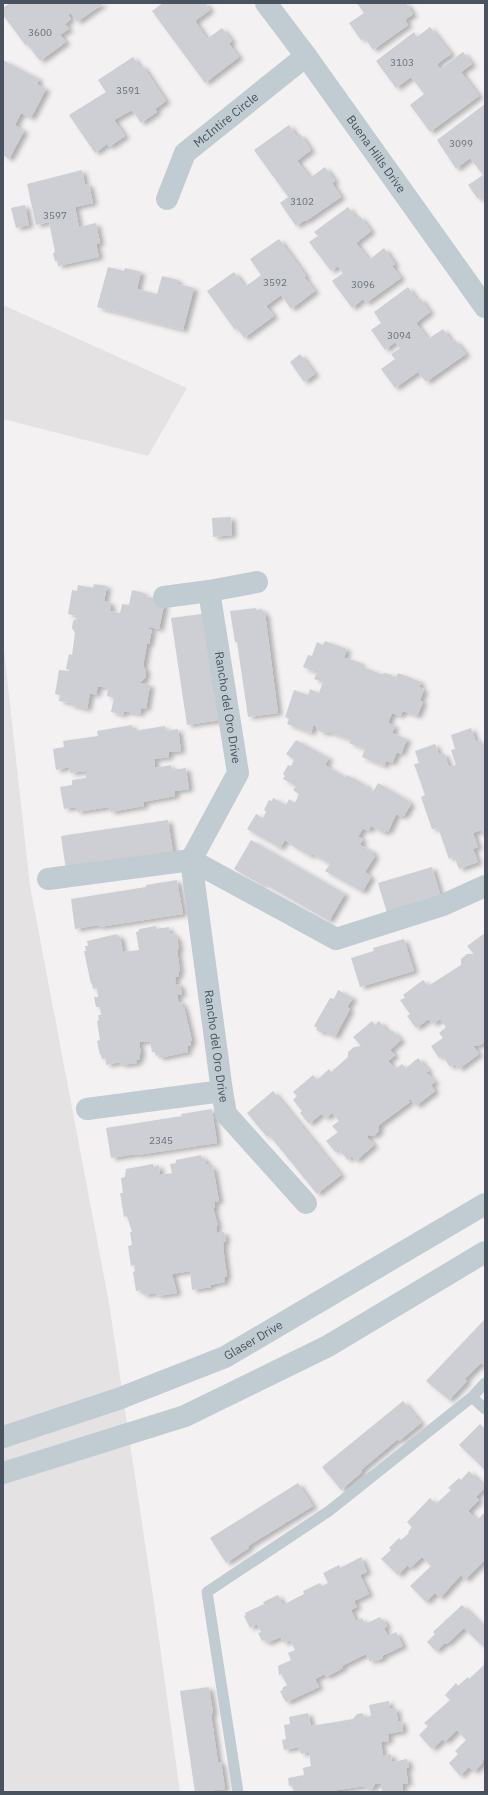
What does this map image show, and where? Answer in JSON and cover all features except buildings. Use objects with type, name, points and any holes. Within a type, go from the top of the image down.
[{"type":"street","name":"Buena Hills Drive","points":[[266,3],[306,56],[485,307]]},
{"type":"street","name":"McIntire Circle","points":[[167,199],[185,153],[306,56]]},
{"type":"street","points":[[164,597],[209,591],[257,582]]},
{"type":"street","name":"Rancho del Oro Drive","points":[[209,591],[238,774],[191,860],[222,1091],[226,1114],[306,1203]]},
{"type":"street","points":[[48,879],[191,860],[336,939],[443,905],[485,886]]},
{"type":"street","points":[[87,1109],[222,1091]]},
{"type":"street","name":"Glaser Drive","points":[[3,1437],[118,1399],[225,1357],[485,1204]]},
{"type":"street","points":[[3,1473],[185,1416],[328,1346],[485,1252]]},
{"type":"lane","points":[[238,1792],[207,1592],[329,1511],[472,1397],[485,1383]]},
{"type":"lane","points":[[472,1397],[485,1409]]},
{"type":"shaded area","points":[[3,305],[187,388],[148,456],[3,419]]},
{"type":"shaded area","points":[[3,641],[30,886],[109,1303],[155,1610],[180,1792],[3,1792]]}]
